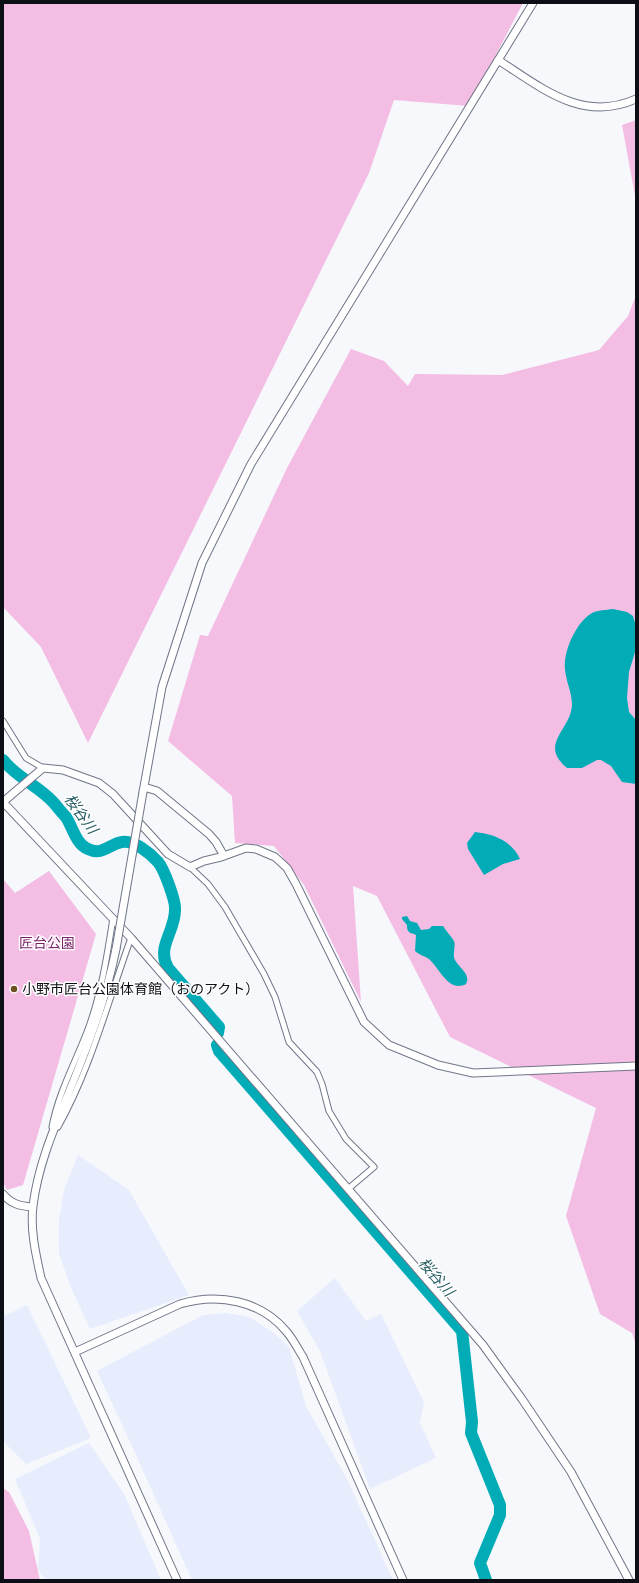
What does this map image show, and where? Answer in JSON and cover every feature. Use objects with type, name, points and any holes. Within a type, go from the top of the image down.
[{"type":"street","points":[[177,1580],[41,1278],[32,1231],[32,1207],[37,1180],[50,1140],[94,1029],[104,999],[116,949],[162,687],[202,563],[251,464],[533,3]]},
{"type":"street","points":[[498,60],[552,94],[576,104],[589,107],[610,106],[636,99]]},
{"type":"street","points":[[3,721],[26,758],[43,768],[63,770],[99,783],[113,794],[168,854],[190,867],[208,884],[225,908],[264,974],[275,997],[289,1042],[317,1072],[322,1084],[329,1111],[346,1139],[374,1167],[348,1189]]},
{"type":"street","points":[[43,768],[3,802],[131,938],[483,1345],[522,1398],[571,1472],[629,1580]]},
{"type":"street","points":[[144,790],[157,791],[209,834],[216,842],[224,856]]},
{"type":"street","points":[[190,867],[246,848],[274,857],[287,868],[364,1022],[389,1045],[438,1065],[473,1073],[636,1066]]},
{"type":"street","points":[[50,1140],[55,1110],[87,1031],[96,1004],[104,973],[113,918]]},
{"type":"street","points":[[50,1140],[66,1113],[95,1045],[131,938]]},
{"type":"street","points":[[3,1194],[9,1201],[19,1206],[32,1207]]},
{"type":"street","points":[[75,1352],[180,1304],[192,1300],[223,1298],[238,1301],[266,1313],[277,1321],[287,1332],[303,1357],[403,1580]]},
{"type":"shaded area","points":[[78,1155],[129,1190],[189,1295],[90,1329],[69,1283],[59,1253],[59,1221],[64,1190]]},
{"type":"shaded area","points":[[335,1278],[366,1321],[381,1314],[424,1402],[420,1423],[436,1458],[370,1489],[320,1351],[297,1311]]},
{"type":"shaded area","points":[[27,1305],[91,1438],[26,1464],[3,1441],[3,1317]]},
{"type":"shaded area","points":[[226,1313],[250,1317],[275,1334],[289,1347],[306,1406],[348,1481],[393,1580],[192,1580],[97,1371],[203,1315]]},
{"type":"shaded area","points":[[89,1443],[124,1494],[161,1580],[45,1580],[38,1569],[40,1539],[15,1479]]},
{"type":"green space","points":[[3,3],[523,3],[469,106],[394,100],[369,173],[88,743],[41,647],[3,607]]},
{"type":"green space","points":[[636,120],[636,201],[622,125]]},
{"type":"green space","points":[[636,295],[636,1345],[632,1333],[600,1314],[566,1216],[596,1108],[450,1037],[377,896],[353,886],[361,1002],[304,885],[274,846],[235,843],[232,796],[168,741],[200,635],[208,636],[287,468],[351,349],[384,361],[408,386],[415,374],[502,375],[599,350],[628,316]]},
{"type":"green space","name":"匠台公園","points":[[49,871],[96,934],[23,1185],[7,1190],[3,1182],[3,879],[15,893]]},
{"type":"green space","points":[[3,1488],[9,1492],[29,1531],[40,1580],[3,1580]]},
{"type":"water","points":[[613,609],[627,612],[633,616],[636,626],[636,649],[629,672],[627,698],[629,712],[636,720],[636,784],[622,782],[611,766],[601,760],[597,760],[582,768],[567,768],[555,752],[558,737],[567,722],[572,705],[565,669],[568,646],[576,630],[586,617],[592,613]]},
{"type":"water","points":[[475,832],[495,837],[507,843],[517,853],[520,859],[503,864],[484,875],[468,849],[467,843]]},
{"type":"water","points":[[407,916],[410,921],[417,923],[421,930],[429,929],[432,926],[443,926],[454,941],[454,958],[466,974],[466,984],[460,986],[450,983],[429,959],[415,951],[416,935],[408,931],[407,925],[402,919],[402,917]]},
{"type":"waterway","name":"桜谷川","points":[[3,760],[15,772],[54,803],[66,817],[78,840],[84,847],[93,851],[98,851],[106,849],[117,843],[132,843],[142,848],[158,862],[169,885],[175,906],[174,918],[165,946],[165,960],[168,968],[219,1027],[218,1033]]},
{"type":"waterway","name":"桜谷川","points":[[217,1045],[219,1051],[462,1331],[472,1422],[471,1433],[500,1505],[500,1515],[480,1563],[486,1580]]},
{"type":"place","name":"小野市匠台公園体育館（おのアクト）","points":[[14,989]]}]
